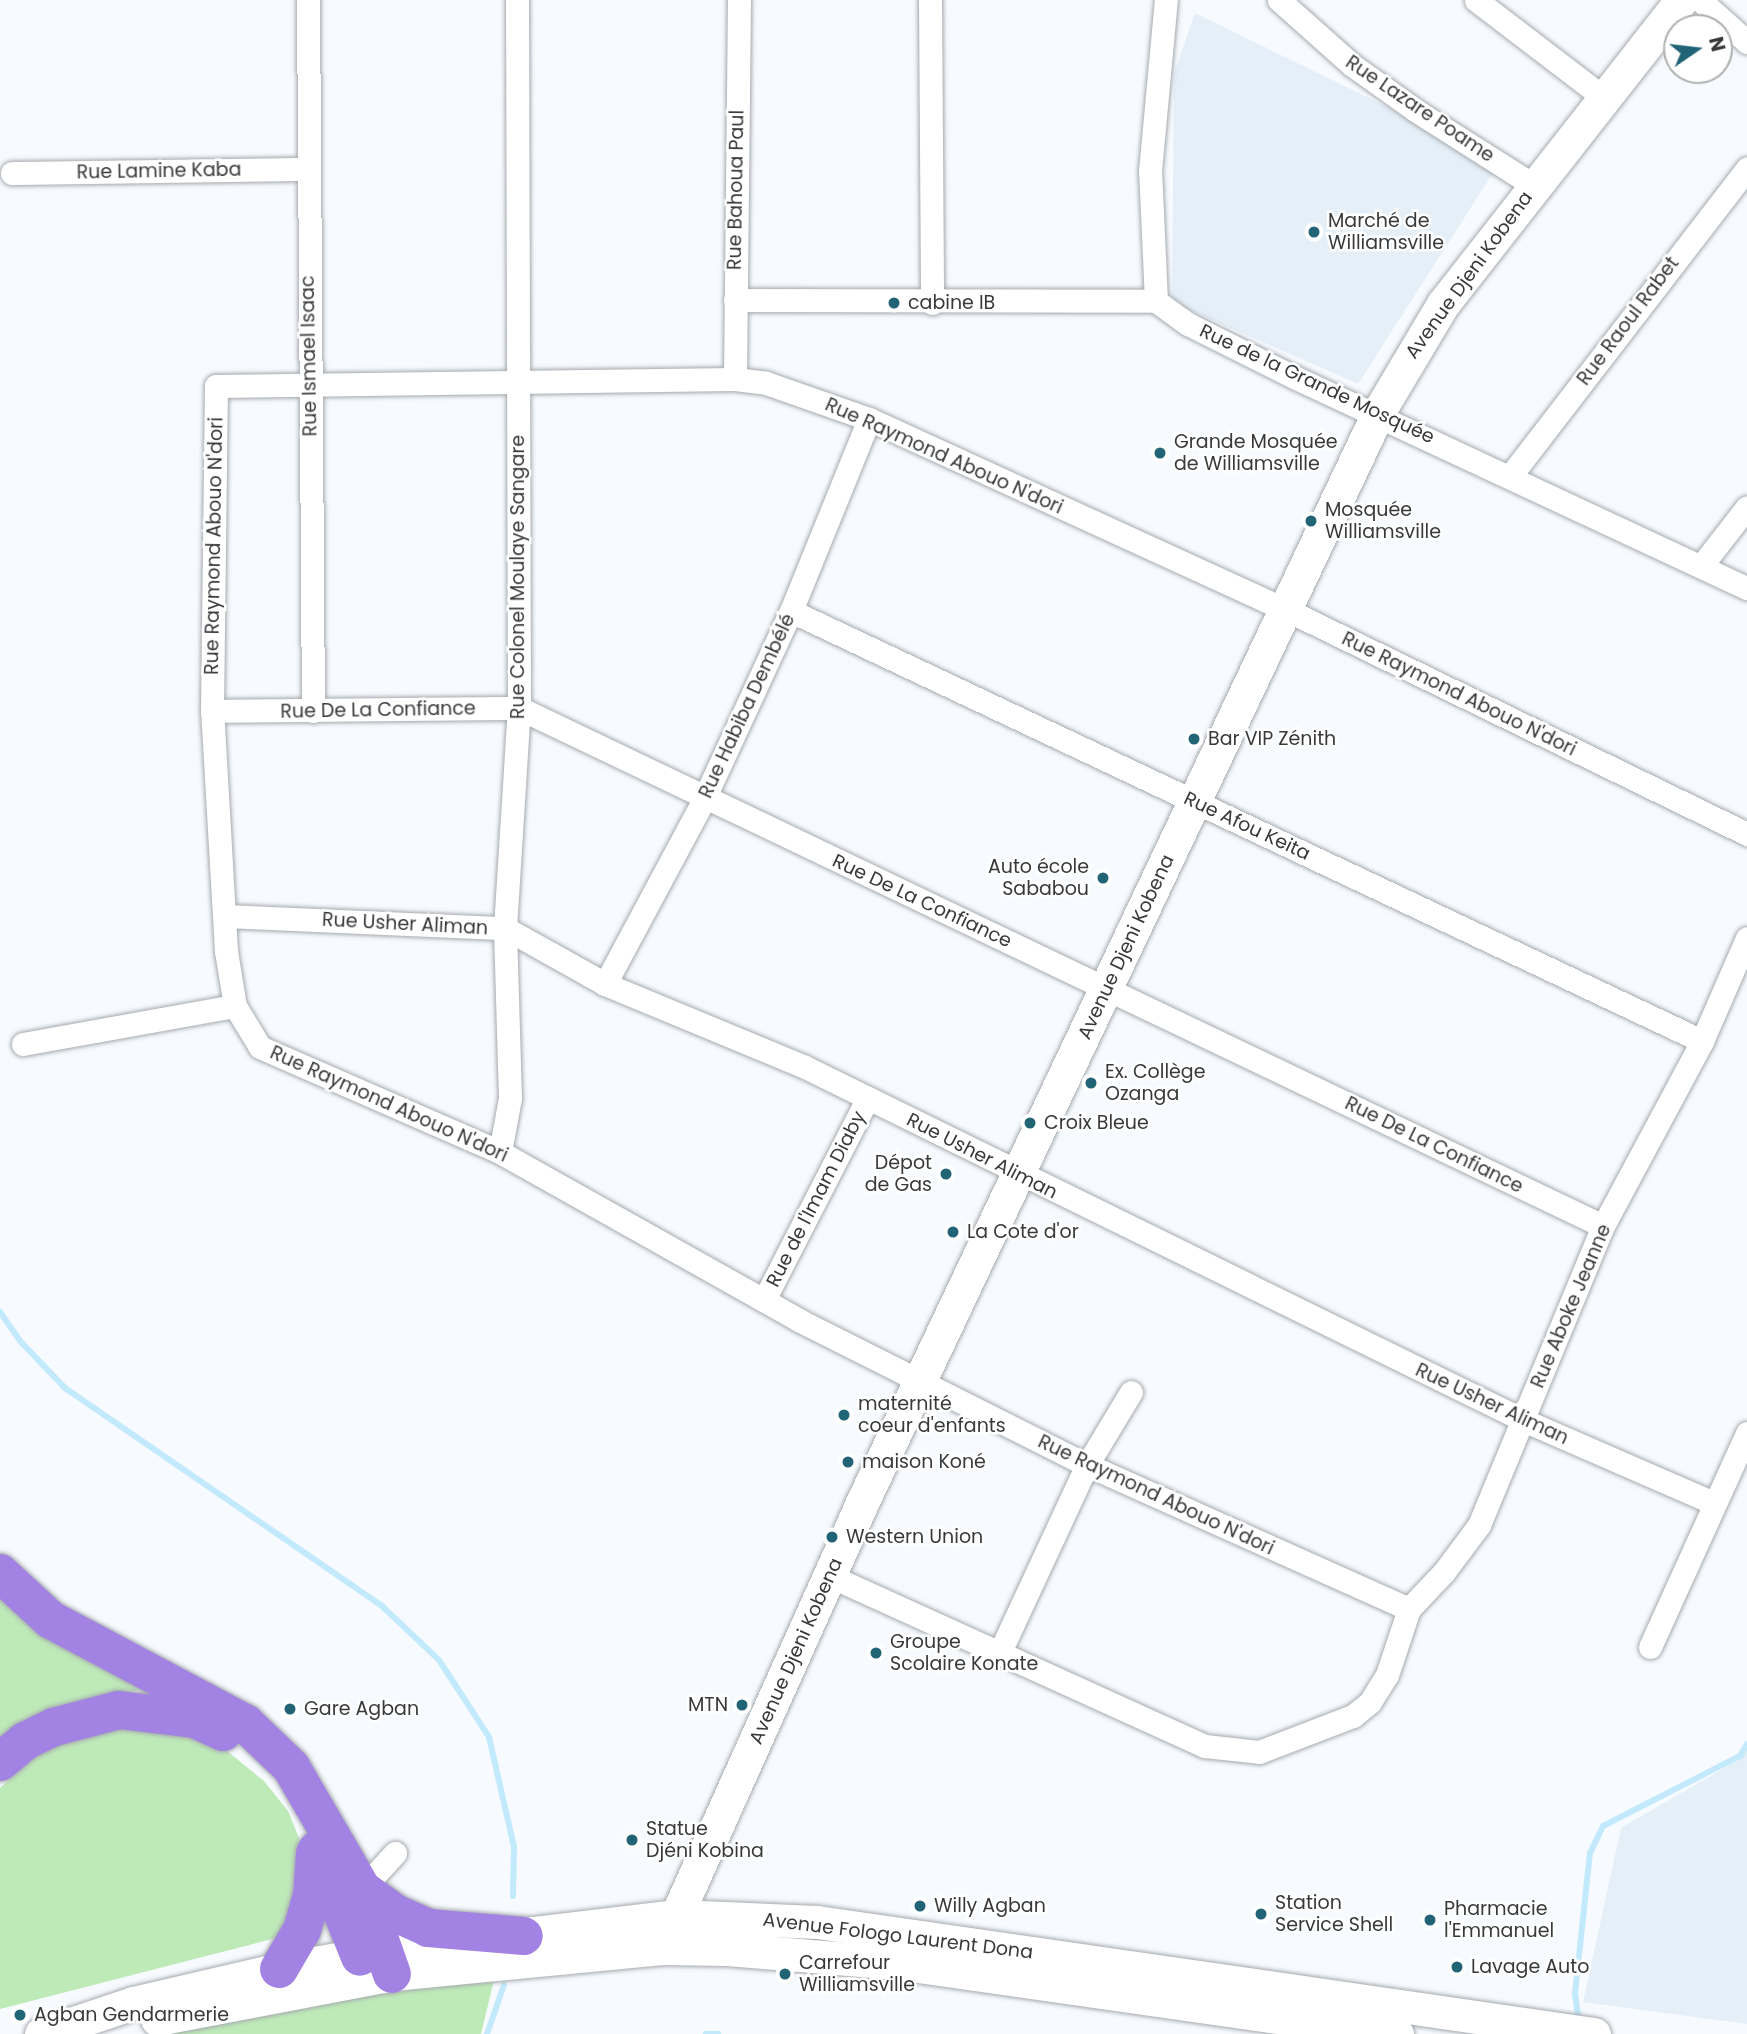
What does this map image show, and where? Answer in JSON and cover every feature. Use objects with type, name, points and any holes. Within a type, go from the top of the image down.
[{"type":"highway","points":[[0,1573],[51,1620],[257,1732],[291,1767],[362,1889],[375,1965]]},
{"type":"highway","points":[[0,1762],[24,1741],[79,1718],[120,1710],[195,1719],[234,1737],[260,1759],[291,1797],[375,1965]]},
{"type":"highway","points":[[279,1969],[302,1930],[312,1896],[316,1848]]},
{"type":"highway","points":[[362,1889],[395,1913],[428,1928],[524,1936]]},
{"type":"main road","name":"Avenue Djeni Kobena","points":[[662,1948],[920,1383],[1378,413],[1443,304],[1533,184],[1681,0]]},
{"type":"main road","name":"Avenue Fologo Laurent Dona","points":[[70,2031],[375,1965],[524,1936],[677,1916],[817,1922],[1594,2034]]},
{"type":"main road","name":"Avenue Fologo Laurent Dona","points":[[70,2031],[279,1969],[662,1948],[766,1951],[897,1963],[1396,2034]]},
{"type":"street","name":"Rue Ismael Isaac","points":[[308,0],[306,169],[313,711]]},
{"type":"street","name":"Rue Colonel Moulaye Sangare","points":[[500,1152],[510,1098],[505,928],[519,708],[517,0]]},
{"type":"street","name":"Rue Bahoua Paul","points":[[736,379],[739,0]]},
{"type":"street","points":[[930,0],[932,303]]},
{"type":"street","points":[[735,300],[932,303],[1156,301],[1150,171],[1166,0]]},
{"type":"street","name":"Rue Lazare Poame","points":[[1279,0],[1394,95],[1533,184]]},
{"type":"street","points":[[1476,0],[1603,97]]},
{"type":"street","points":[[1700,0],[1747,42]]},
{"type":"street","name":"Rue Lamine Kaba","points":[[12,173],[306,169]]},
{"type":"street","name":"Rue Raoul Rabet","points":[[1511,475],[1747,169]]},
{"type":"street","name":"Rue de la Grande Mosquée","points":[[1156,301],[1199,330],[1747,588]]},
{"type":"street","name":"Rue Raymond Abouo N'dori","points":[[1409,1609],[1087,1465],[920,1383],[764,1300],[500,1152],[260,1047],[235,1006],[225,916],[212,711],[216,386],[736,379],[766,383],[869,419],[1287,610],[1747,834]]},
{"type":"street","name":"Rue Habiba Dembélé","points":[[605,984],[704,799],[791,611],[869,419]]},
{"type":"street","points":[[1702,565],[1747,506]]},
{"type":"street","name":"Rue Afou Keita","points":[[791,611],[1702,1041]]},
{"type":"street","name":"Rue De La Confiance","points":[[212,711],[519,708],[704,799],[1603,1226]]},
{"type":"street","name":"Rue Usher Aliman","points":[[225,916],[505,928],[605,984],[803,1066],[1523,1420],[1714,1503]]},
{"type":"street","name":"Rue Aboke Jeanne","points":[[830,1576],[1205,1746],[1259,1752],[1353,1716],[1370,1702],[1387,1675],[1409,1609],[1444,1572],[1479,1525],[1603,1226],[1702,1041],[1747,938]]},
{"type":"street","points":[[23,1044],[235,1006]]},
{"type":"street","name":"Rue de l'Imam Diaby","points":[[764,1300],[868,1098]]},
{"type":"street","points":[[1000,1652],[1087,1465],[1131,1392]]},
{"type":"street","points":[[1650,1647],[1747,1433]]},
{"type":"street","points":[[362,1889],[396,1853]]},
{"type":"shaded area","name":"Marché de Williamsville","points":[[1195,13],[1500,162],[1358,384],[1172,302],[1174,74]]},
{"type":"shaded area","points":[[1747,1744],[1747,2024],[1583,2002],[1621,1828],[1738,1760]]},
{"type":"green space","points":[[0,1588],[146,1688],[41,1714],[0,1741]]},
{"type":"green space","points":[[110,1725],[185,1733],[227,1751],[264,1781],[288,1811],[301,1843],[299,1885],[284,1936],[0,2009],[0,1788],[34,1757],[71,1735]]},
{"type":"green space","points":[[494,1980],[481,2034],[162,2034],[372,1995]]},
{"type":"waterway","points":[[0,1312],[20,1341],[65,1388],[381,1605],[439,1660],[489,1737],[514,1847],[513,1896]]},
{"type":"waterway","points":[[1579,2022],[1575,1993],[1590,1853],[1603,1826],[1740,1756],[1747,1744]]},
{"type":"waterway","points":[[487,2034],[504,1985]]},
{"type":"waterway","points":[[706,2034],[718,2034]]},
{"type":"place","name":"Marché de Williamsville","points":[[1314,232]]},
{"type":"place","name":"cabine IB","points":[[894,303]]},
{"type":"place","name":"Grande Mosquée de Williamsville","points":[[1160,453]]},
{"type":"place","name":"Mosquée Williamsville","points":[[1311,521]]},
{"type":"place","name":"Bar VIP Zénith","points":[[1194,739]]},
{"type":"place","name":"Auto école Sababou","points":[[1103,878]]},
{"type":"place","name":"Ex. Collège Ozanga","points":[[1091,1083]]},
{"type":"place","name":"Croix Bleue","points":[[1030,1123]]},
{"type":"place","name":"Dépot de Gas","points":[[946,1174]]},
{"type":"place","name":"La Cote d'or","points":[[953,1232]]},
{"type":"place","name":"maternité coeur d'enfants","points":[[844,1415]]},
{"type":"place","name":"maison Koné","points":[[848,1462]]},
{"type":"place","name":"Western Union","points":[[832,1537]]},
{"type":"place","name":"Groupe Scolaire Konate","points":[[876,1653]]},
{"type":"place","name":"MTN","points":[[742,1705]]},
{"type":"place","name":"Gare Agban","points":[[290,1709]]},
{"type":"place","name":"Statue Djéni Kobina","points":[[632,1840]]},
{"type":"place","name":"Willy Agban","points":[[920,1906]]},
{"type":"place","name":"Station Service Shell","points":[[1261,1914]]},
{"type":"place","name":"Pharmacie l'Emmanuel","points":[[1430,1920]]},
{"type":"place","name":"Lavage Auto","points":[[1457,1967]]},
{"type":"place","name":"Carrefour Williamsville","points":[[785,1974]]},
{"type":"place","name":"Agban Gendarmerie","points":[[20,2015]]}]
